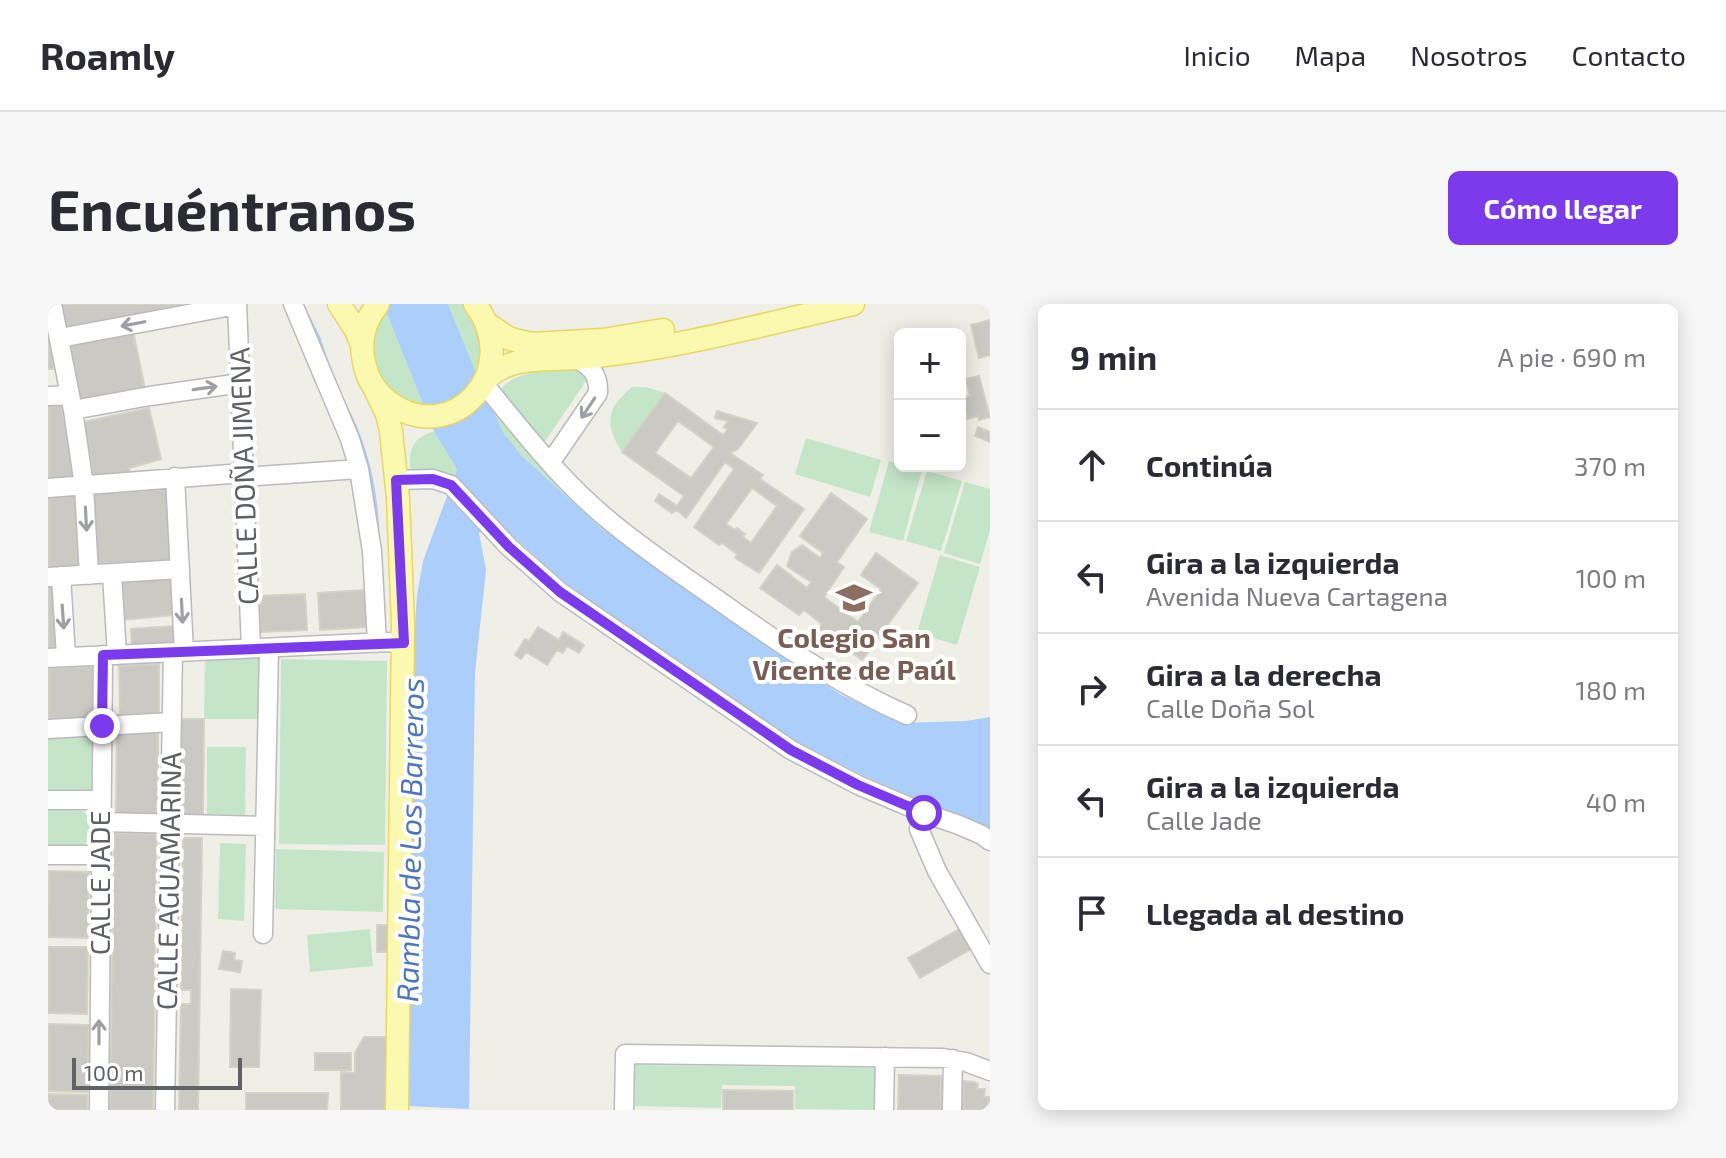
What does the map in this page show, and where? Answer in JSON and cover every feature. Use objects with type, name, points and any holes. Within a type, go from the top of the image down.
[{"type":"main road","points":[[339,304],[356,330],[365,366],[390,424],[396,478],[404,643],[398,1108]]},
{"type":"main road","points":[[362,345],[365,325],[378,304]]},
{"type":"main road","points":[[475,304],[487,324],[493,348],[492,364],[484,383]]},
{"type":"main road","points":[[487,324],[504,336],[523,343],[570,343],[679,327],[784,304]]},
{"type":"main road","points":[[396,478],[398,452],[406,434],[432,416],[464,404],[501,368],[518,362],[622,353],[683,342],[853,304]]},
{"type":"main road","points":[[373,385],[399,409],[432,416]]},
{"type":"street","points":[[52,304],[60,338],[57,375],[72,403],[84,486],[89,575]]},
{"type":"street","points":[[60,338],[237,304]]},
{"type":"street","name":"CALLE DOÑA JIMENA","points":[[237,304],[243,475],[260,648],[265,826],[263,934]]},
{"type":"street","points":[[293,304],[350,439],[359,469],[372,551],[377,643]]},
{"type":"street","points":[[550,463],[598,393],[598,380],[592,369],[573,358]]},
{"type":"street","points":[[48,396],[72,403],[241,383]]},
{"type":"street","points":[[484,383],[550,463],[616,526],[803,660],[907,715]]},
{"type":"street","points":[[48,488],[175,477],[359,469]]},
{"type":"street","name":"CALLE AGUAMARINA","points":[[165,1110],[172,722],[180,569],[175,477]]},
{"type":"street","points":[[396,478],[433,479],[451,485],[518,555],[560,592],[770,737],[813,763],[990,841]]},
{"type":"street","points":[[180,569],[54,577],[57,658],[404,643]]},
{"type":"street","name":"CALLE JADE","points":[[99,1110],[102,726],[110,655],[112,574]]},
{"type":"street","points":[[48,729],[172,722]]},
{"type":"street","points":[[48,800],[101,800]]},
{"type":"street","points":[[924,813],[919,829],[931,859],[990,964]]},
{"type":"street","points":[[101,822],[265,826]]},
{"type":"street","points":[[48,855],[100,855]]},
{"type":"street","points":[[624,1110],[625,1054],[953,1059],[990,1071]]},
{"type":"street","points":[[884,1110],[885,1057]]},
{"type":"street","points":[[952,1110],[953,1059]]},
{"type":"green space","points":[[378,304],[386,311],[428,415],[413,414],[365,366]]},
{"type":"green space","points":[[448,304],[475,304],[487,324],[477,375]]},
{"type":"green space","points":[[585,370],[586,381],[544,443],[500,390],[508,382],[528,374]]},
{"type":"green space","points":[[632,387],[646,387],[665,393],[622,452],[612,433],[610,417],[617,402]]},
{"type":"green space","points":[[488,400],[675,579],[603,530],[521,455],[503,432]]},
{"type":"green space","points":[[435,431],[457,469],[451,485],[411,479],[410,462],[415,443]]},
{"type":"green space","points":[[806,438],[881,460],[870,497],[795,474]]},
{"type":"green space","points":[[889,461],[894,462],[894,472],[921,472],[903,541],[869,532]]},
{"type":"green space","points":[[927,472],[962,481],[941,551],[906,541]]},
{"type":"green space","points":[[965,482],[990,489],[990,530],[980,564],[944,553]]},
{"type":"green space","points":[[940,555],[980,567],[957,645],[917,633]]},
{"type":"green space","points":[[269,658],[268,719],[204,719],[205,661]]},
{"type":"green space","points":[[281,659],[387,661],[385,845],[279,844]]},
{"type":"green space","points":[[91,732],[92,792],[48,792],[48,734]]},
{"type":"green space","points":[[207,747],[246,747],[245,815],[207,814]]},
{"type":"green space","points":[[48,809],[83,811],[90,824],[86,843],[83,846],[48,847]]},
{"type":"green space","points":[[220,843],[246,844],[244,921],[218,919]]},
{"type":"green space","points":[[276,849],[384,852],[383,912],[275,909]]},
{"type":"green space","points":[[370,929],[373,966],[310,972],[307,935]]},
{"type":"green space","points":[[635,1065],[880,1068],[879,1110],[795,1109],[795,1086],[722,1085],[721,1108],[635,1106]]},
{"type":"water","points":[[383,304],[448,304],[503,432],[521,455],[603,530],[786,659],[840,694],[899,723],[966,721],[990,717],[990,830],[864,776],[797,742],[566,584],[493,516],[479,533],[486,570],[475,673],[469,1109],[408,1106],[417,595],[423,561],[457,469],[435,433]]},
{"type":"building","points":[[60,304],[181,304],[181,305],[65,330]]},
{"type":"building","points":[[990,320],[990,355],[979,358],[971,325]]},
{"type":"building","points":[[48,328],[55,369],[48,369]]},
{"type":"building","points":[[133,331],[145,389],[79,401],[68,344]]},
{"type":"building","points":[[979,376],[990,417],[967,419],[966,397],[970,396],[966,379]]},
{"type":"building","points":[[665,393],[723,435],[728,429],[724,427],[728,421],[715,418],[717,411],[757,423],[738,449],[730,453],[763,475],[760,479],[804,509],[759,573],[735,558],[737,554],[722,543],[719,545],[694,527],[734,469],[725,462],[686,518],[677,510],[672,513],[655,501],[659,494],[677,506],[684,496],[622,452]],"holes":[[[678,421],[714,447],[691,478],[655,453]],[[752,488],[777,506],[751,543],[743,537],[745,534],[726,524]]]},
{"type":"building","points":[[61,404],[77,481],[48,482],[48,405]]},
{"type":"building","points":[[149,408],[161,459],[129,468],[132,476],[94,479],[83,422]]},
{"type":"building","points":[[978,427],[990,432],[990,442],[975,436]]},
{"type":"building","points":[[169,489],[172,563],[95,569],[91,494]]},
{"type":"building","points":[[831,493],[867,519],[837,562],[844,567],[824,597],[858,622],[881,589],[861,575],[876,553],[918,583],[862,660],[819,629],[822,624],[804,610],[799,615],[760,588],[777,565],[807,588],[811,582],[787,566],[792,552],[802,545],[820,558],[823,553],[800,536]]},
{"type":"building","points":[[75,496],[79,568],[48,571],[48,497]]},
{"type":"building","points":[[170,577],[173,615],[123,620],[120,581]]},
{"type":"building","points":[[48,586],[53,586],[57,646],[48,654]]},
{"type":"building","points":[[365,590],[367,627],[320,630],[318,593]]},
{"type":"building","points":[[305,594],[307,630],[261,632],[259,596]]},
{"type":"building","points":[[174,626],[174,645],[132,647],[131,629]]},
{"type":"building","points":[[538,627],[559,640],[563,632],[584,645],[579,653],[567,646],[563,653],[557,650],[547,665],[526,652],[521,659],[515,655],[525,639],[529,641]]},
{"type":"building","points":[[159,664],[159,714],[120,717],[119,666]]},
{"type":"building","points":[[93,666],[93,719],[48,721],[48,669]]},
{"type":"building","points":[[179,719],[204,719],[203,815],[179,815]]},
{"type":"building","points":[[158,730],[158,814],[116,815],[117,733]]},
{"type":"building","points":[[114,833],[157,834],[153,1110],[110,1110]]},
{"type":"building","points":[[183,838],[202,838],[198,1110],[179,1110],[181,1004],[191,1004],[191,990],[181,990]]},
{"type":"building","points":[[49,871],[89,872],[88,938],[48,937]]},
{"type":"building","points":[[377,925],[389,925],[388,952],[377,952]]},
{"type":"building","points":[[961,928],[973,948],[920,978],[908,958]]},
{"type":"building","points":[[48,947],[88,947],[87,1014],[48,1013]]},
{"type":"building","points":[[223,951],[235,953],[234,960],[242,961],[240,972],[219,969]]},
{"type":"building","points":[[231,989],[261,990],[259,1067],[230,1067]]},
{"type":"building","points":[[48,1024],[89,1025],[87,1092],[48,1091]]},
{"type":"building","points":[[364,1037],[387,1037],[385,1110],[341,1110],[341,1072],[355,1073],[355,1053]]},
{"type":"building","points":[[315,1053],[351,1053],[351,1070],[315,1070]]},
{"type":"building","points":[[899,1075],[941,1076],[941,1110],[898,1110]]},
{"type":"building","points":[[963,1081],[974,1082],[978,1084],[977,1089],[985,1089],[984,1097],[990,1097],[990,1110],[963,1110]]},
{"type":"building","points":[[723,1090],[793,1091],[793,1110],[723,1110]]},
{"type":"building","points":[[246,1093],[328,1093],[327,1110],[246,1110]]},
{"type":"building","points":[[48,1094],[87,1095],[87,1110],[48,1110]]},
{"type":"waterway","points":[[303,306],[328,365]]},
{"type":"waterway","points":[[345,405],[369,467],[378,532]]},
{"type":"place","name":"Colegio San Vicente de Paúl","points":[[854,598]]},
{"type":"route","points":[[102,726],[103,655],[404,643],[396,480],[433,479],[451,485],[509,547],[560,592],[770,737],[813,763],[924,813]]},
{"type":"water label","name":"Rambla de Los Barreros","points":[[411,840]]}]
